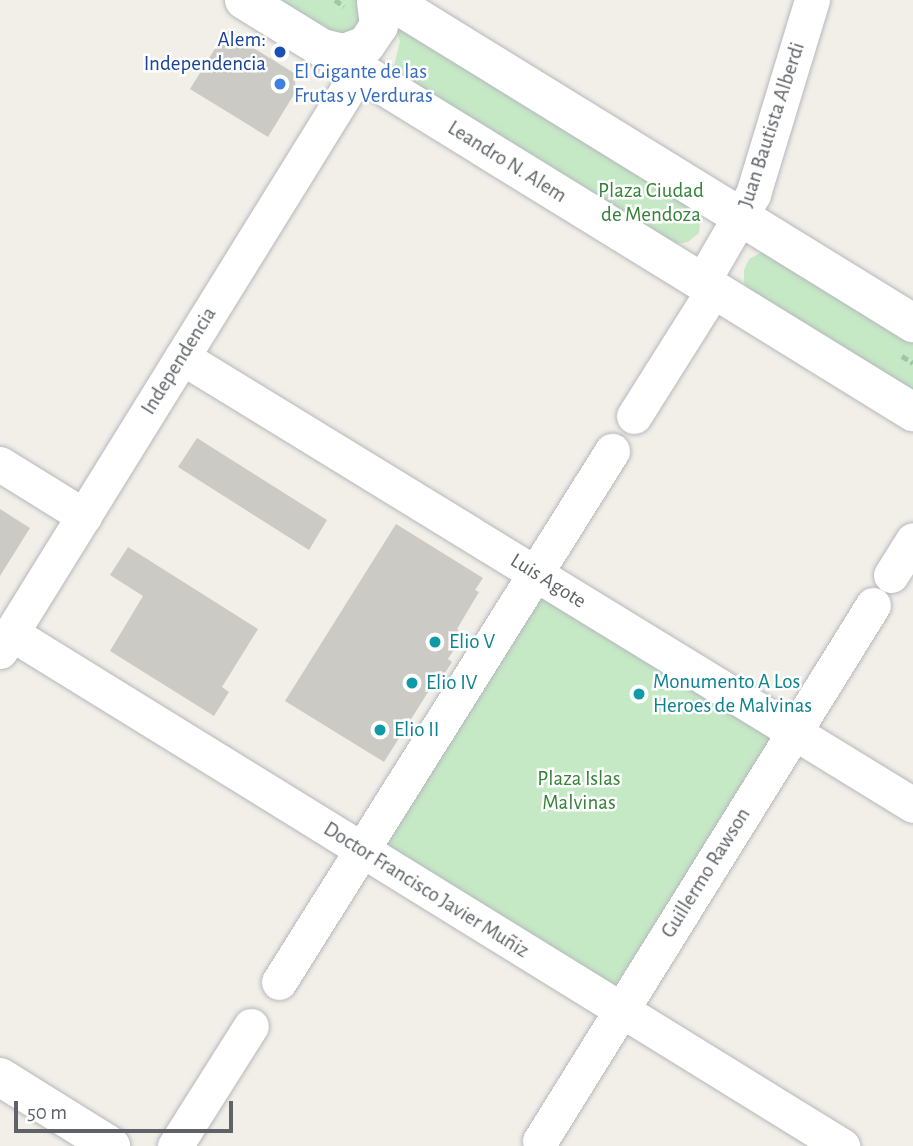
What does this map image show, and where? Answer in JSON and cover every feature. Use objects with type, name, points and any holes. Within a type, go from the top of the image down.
[{"type":"main road","points":[[322,48],[344,53],[366,45],[379,26],[376,0]]},
{"type":"main road","points":[[389,0],[913,323]]},
{"type":"main road","name":"Leandro N. Alem","points":[[261,6],[322,48],[913,412]]},
{"type":"main road","points":[[0,1077],[111,1146]]},
{"type":"street","name":"Juan Bautista Alberdi","points":[[634,416],[708,286],[753,194],[812,0]]},
{"type":"street","name":"Independencia","points":[[6,642],[359,71]]},
{"type":"street","name":"Luis Agote","points":[[182,357],[913,805]]},
{"type":"street","points":[[279,982],[612,451]]},
{"type":"street","points":[[0,464],[84,516]]},
{"type":"street","points":[[891,575],[913,540]]},
{"type":"street","name":"Guillermo Rawson","points":[[540,1141],[873,605]]},
{"type":"street","name":"Doctor Francisco Javier Muñiz","points":[[6,642],[362,850],[842,1146]]},
{"type":"street","points":[[175,1146],[251,1026]]},
{"type":"green space","points":[[279,0],[357,0],[362,16],[356,28],[338,36]]},
{"type":"green space","name":"Plaza Ciudad de Mendoza","points":[[393,20],[701,211],[699,233],[688,242],[677,244],[396,72],[394,66],[400,41]]},
{"type":"green space","points":[[764,251],[913,337],[913,394],[751,293],[744,282],[744,270],[749,259]]},
{"type":"green space","name":"Plaza Islas Malvinas","points":[[540,597],[768,733],[772,741],[615,986],[388,846],[386,841]]},
{"type":"building","points":[[226,31],[294,73],[296,91],[268,137],[190,89]]},
{"type":"building","points":[[197,438],[327,520],[309,550],[178,467]]},
{"type":"building","points":[[0,509],[30,528],[0,576]]},
{"type":"building","points":[[396,524],[483,578],[475,590],[479,592],[457,629],[464,634],[448,659],[452,662],[433,691],[430,689],[384,762],[285,701]]},
{"type":"building","points":[[128,547],[258,629],[222,687],[229,692],[214,716],[110,651],[143,596],[110,575]]},
{"type":"place","name":"Alem: Independencia","points":[[280,52]]},
{"type":"place","name":"El Gigante de las Frutas y Verduras","points":[[280,84]]},
{"type":"place","name":"Elio V","points":[[435,642]]},
{"type":"place","name":"Elio IV","points":[[412,683]]},
{"type":"place","name":"Monumento A Los Heroes de Malvinas","points":[[639,694]]},
{"type":"place","name":"Elio II","points":[[380,730]]}]
